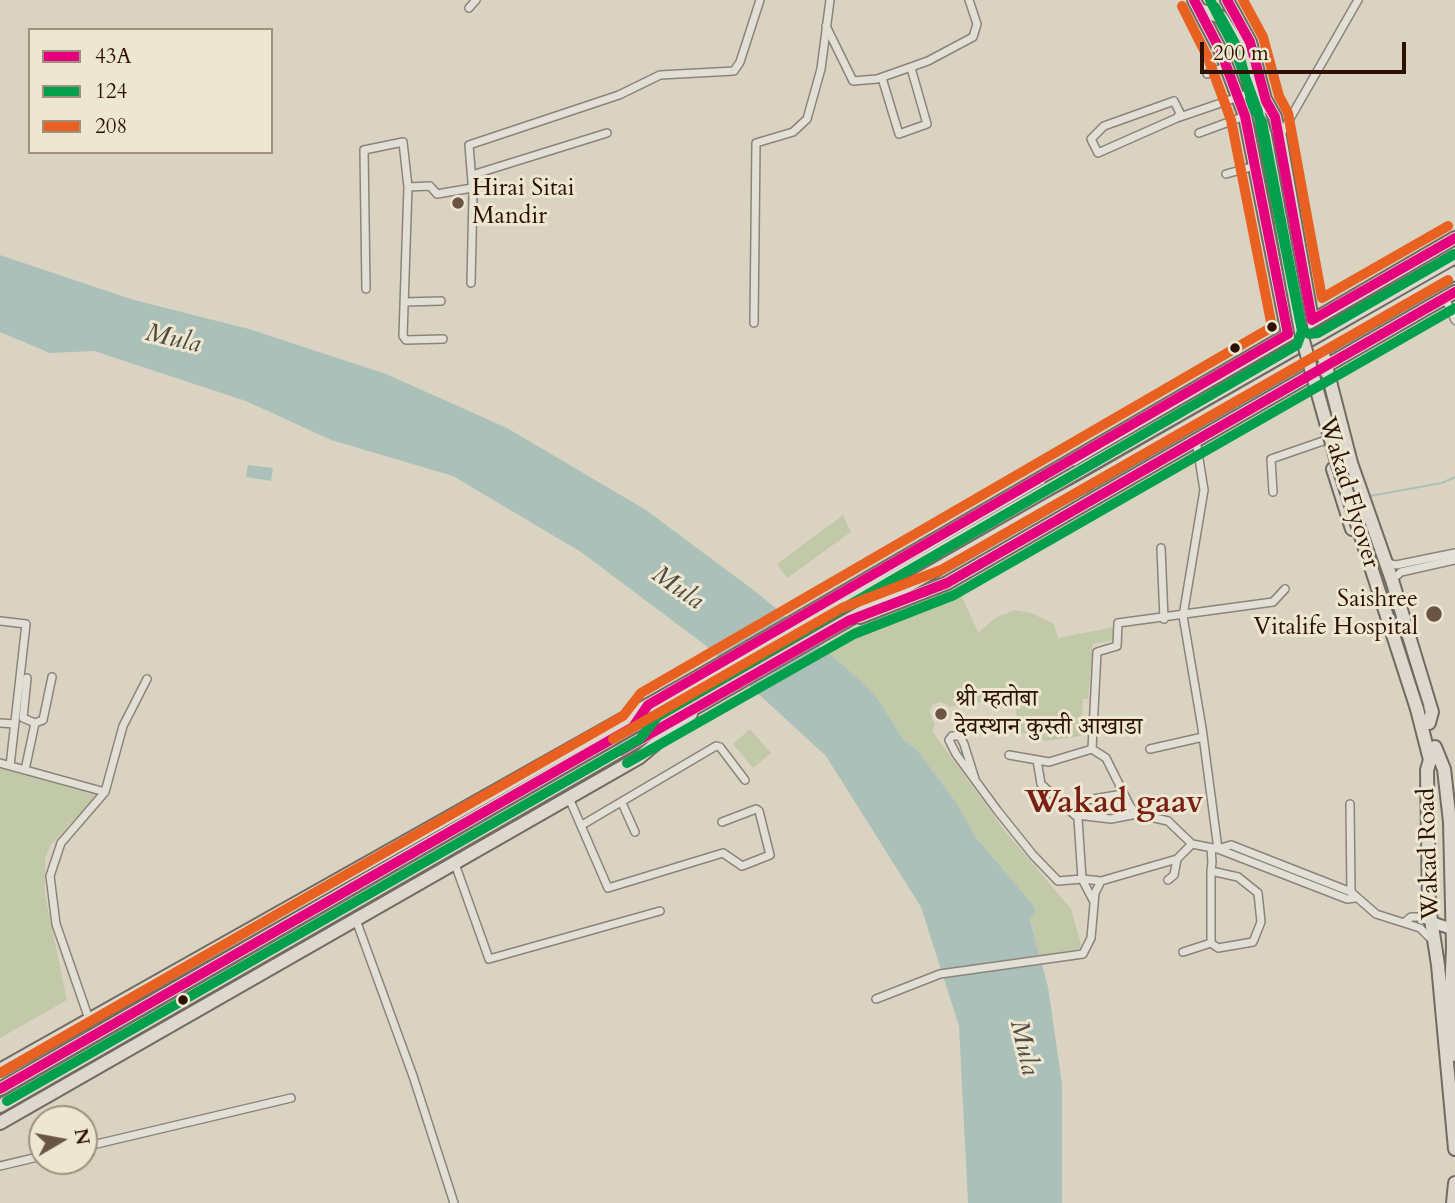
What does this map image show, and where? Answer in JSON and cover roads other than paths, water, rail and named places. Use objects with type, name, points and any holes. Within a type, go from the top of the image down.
[{"type":"main road","name":"Wakad Flyover","points":[[1227,0],[1250,42],[1266,101],[1302,309],[1319,379],[1348,485],[1425,725]]},
{"type":"main road","name":"Wakad Flyover","points":[[1197,5],[1221,17],[1228,24],[1272,135]]},
{"type":"main road","points":[[1197,5],[1227,66],[1245,116],[1256,165],[1269,249],[1288,334]]},
{"type":"main road","points":[[1272,135],[1312,320]]},
{"type":"main road","points":[[833,606],[1055,471],[1455,238]]},
{"type":"main road","points":[[0,1089],[633,727],[707,678],[1048,489],[1455,257]]},
{"type":"main road","points":[[0,1106],[1455,273]]},
{"type":"main road","points":[[1307,294],[1331,309]]},
{"type":"main road","points":[[845,622],[947,583],[1450,295]]},
{"type":"main road","points":[[1304,379],[1312,390],[1334,470],[1415,717],[1425,725],[1432,712],[1392,580],[1351,463],[1322,350]]},
{"type":"main road","points":[[1334,470],[1351,463]]},
{"type":"main road","points":[[1055,471],[1076,509]]},
{"type":"main road","points":[[0,1070],[648,705],[707,678]]},
{"type":"main road","points":[[0,1123],[640,757],[701,704]]},
{"type":"main road","points":[[633,727],[648,705]]},
{"type":"main road","name":"Wakad Road","points":[[1425,725],[1444,769],[1452,821],[1454,947],[1451,994],[1455,1055]]},
{"type":"main road","name":"Wakad Road","points":[[1425,725],[1430,760],[1427,769],[1431,922],[1455,1149]]},
{"type":"main road","points":[[1431,922],[1453,922]]},
{"type":"main road","points":[[1435,944],[1454,947]]},
{"type":"main road","points":[[1451,994],[1455,974]]},
{"type":"main road","points":[[179,1004],[187,1016]]},
{"type":"main road","points":[[1453,1203],[1455,1183]]},
{"type":"street","points":[[469,8],[476,0]]},
{"type":"street","points":[[471,283],[472,175],[467,148],[472,142],[619,95],[660,75],[734,71],[740,62],[760,0]]},
{"type":"street","points":[[754,323],[756,143],[793,132],[803,125],[821,69],[830,0]]},
{"type":"street","points":[[825,24],[853,81],[881,78],[911,68],[973,37],[977,24],[969,0]]},
{"type":"street","points":[[1272,135],[1357,0]]},
{"type":"street","points":[[1207,75],[1227,66]]},
{"type":"street","points":[[881,78],[899,134],[927,124],[911,68]]},
{"type":"street","points":[[1177,118],[1180,113],[1174,101],[1104,126],[1091,139],[1098,153],[1177,118],[1254,92]]},
{"type":"street","points":[[1199,133],[1245,116]]},
{"type":"street","points":[[472,175],[607,133]]},
{"type":"street","points":[[366,289],[364,150],[402,142],[408,187],[404,339],[443,339]]},
{"type":"street","points":[[1226,174],[1256,165]]},
{"type":"street","points":[[408,187],[430,187],[436,194],[472,188]]},
{"type":"street","points":[[1450,295],[1455,320]]},
{"type":"street","points":[[404,302],[441,301]]},
{"type":"street","points":[[1196,440],[1204,490],[1182,616],[1203,737],[1214,849],[1211,871],[1211,943]]},
{"type":"street","points":[[1273,492],[1271,459],[1326,440]]},
{"type":"street","points":[[1161,548],[1164,619]]},
{"type":"street","points":[[1386,563],[1396,565],[1455,553]]},
{"type":"street","points":[[1392,580],[1401,572],[1455,561]]},
{"type":"street","points":[[1092,749],[1097,652],[1117,646],[1117,626],[1121,621],[1164,619],[1273,603],[1285,589]]},
{"type":"street","points":[[0,621],[26,624],[10,766]]},
{"type":"street","points":[[27,678],[23,718],[35,723],[44,720],[52,677]]},
{"type":"street","points":[[89,1019],[57,924],[50,876],[61,843],[105,792],[123,726],[147,678]]},
{"type":"street","points":[[0,723],[15,724]]},
{"type":"street","points":[[25,770],[35,723]]},
{"type":"street","points":[[975,779],[960,736],[951,736],[949,740],[975,779],[1054,880],[1101,881],[1177,859],[1192,844]]},
{"type":"street","points":[[1150,750],[1203,737]]},
{"type":"street","points":[[582,825],[716,746],[720,747],[745,780]]},
{"type":"street","points":[[1009,755],[1054,761],[1092,749]]},
{"type":"street","points":[[1092,749],[1106,758],[1123,794],[1137,814]]},
{"type":"street","points":[[1037,760],[1041,784],[1058,802],[1077,815],[1111,819],[1137,814],[1168,821],[1192,844],[1214,849],[1347,899],[1353,895]]},
{"type":"street","points":[[0,763],[105,792]]},
{"type":"street","points":[[1087,800],[1123,794]]},
{"type":"street","points":[[569,798],[606,886],[612,888],[723,853],[742,866],[771,855],[760,811],[756,809],[722,822]]},
{"type":"street","points":[[622,803],[635,832]]},
{"type":"street","points":[[1350,804],[1353,895]]},
{"type":"street","points":[[1077,815],[1082,879],[1094,903]]},
{"type":"street","points":[[1214,849],[1231,845],[1310,875],[1353,895],[1376,914],[1405,922],[1428,934],[1435,944]]},
{"type":"street","points":[[1168,880],[1174,874],[1177,859]]},
{"type":"street","points":[[455,864],[489,959],[660,911]]},
{"type":"street","points":[[1308,885],[1313,864]]},
{"type":"street","points":[[1184,952],[1211,943],[1219,947],[1253,942],[1261,922],[1258,892],[1238,877],[1211,871]]},
{"type":"street","points":[[876,999],[940,974],[1078,956],[1086,950],[1091,938],[1094,903],[1101,881]]},
{"type":"street","points":[[1405,922],[1419,917],[1431,922]]},
{"type":"street","points":[[356,920],[413,1076],[454,1203]]},
{"type":"street","points":[[98,1144],[291,1098]]},
{"type":"street","points":[[0,1166],[28,1159]]},
{"type":"water","name":"Mula","points":[[0,255],[134,300],[249,329],[386,374],[507,428],[646,510],[760,595],[854,675],[878,699],[903,739],[917,750],[958,805],[975,836],[1034,906],[1030,920],[1048,987],[1062,1084],[1062,1203],[968,1203],[959,1026],[921,907],[826,756],[705,645],[581,552],[453,476],[331,440],[246,401],[94,351],[50,353],[0,332]]},
{"type":"water","points":[[248,465],[273,468],[271,481],[246,477]]},
{"type":"waterway","points":[[1370,496],[1442,483],[1455,477]]},
{"type":"place","name":"Hirai Sitai Mandir","points":[[458,203]]},
{"type":"place","name":"Saishree Vitalife Hospital","points":[[1434,614]]},
{"type":"place","name":"श्री म्हतोबा देवस्थान कुस्ती आखाडा","points":[[941,714]]},
{"type":"district","name":"Wakad gaav","points":[[1114,805]]}]
